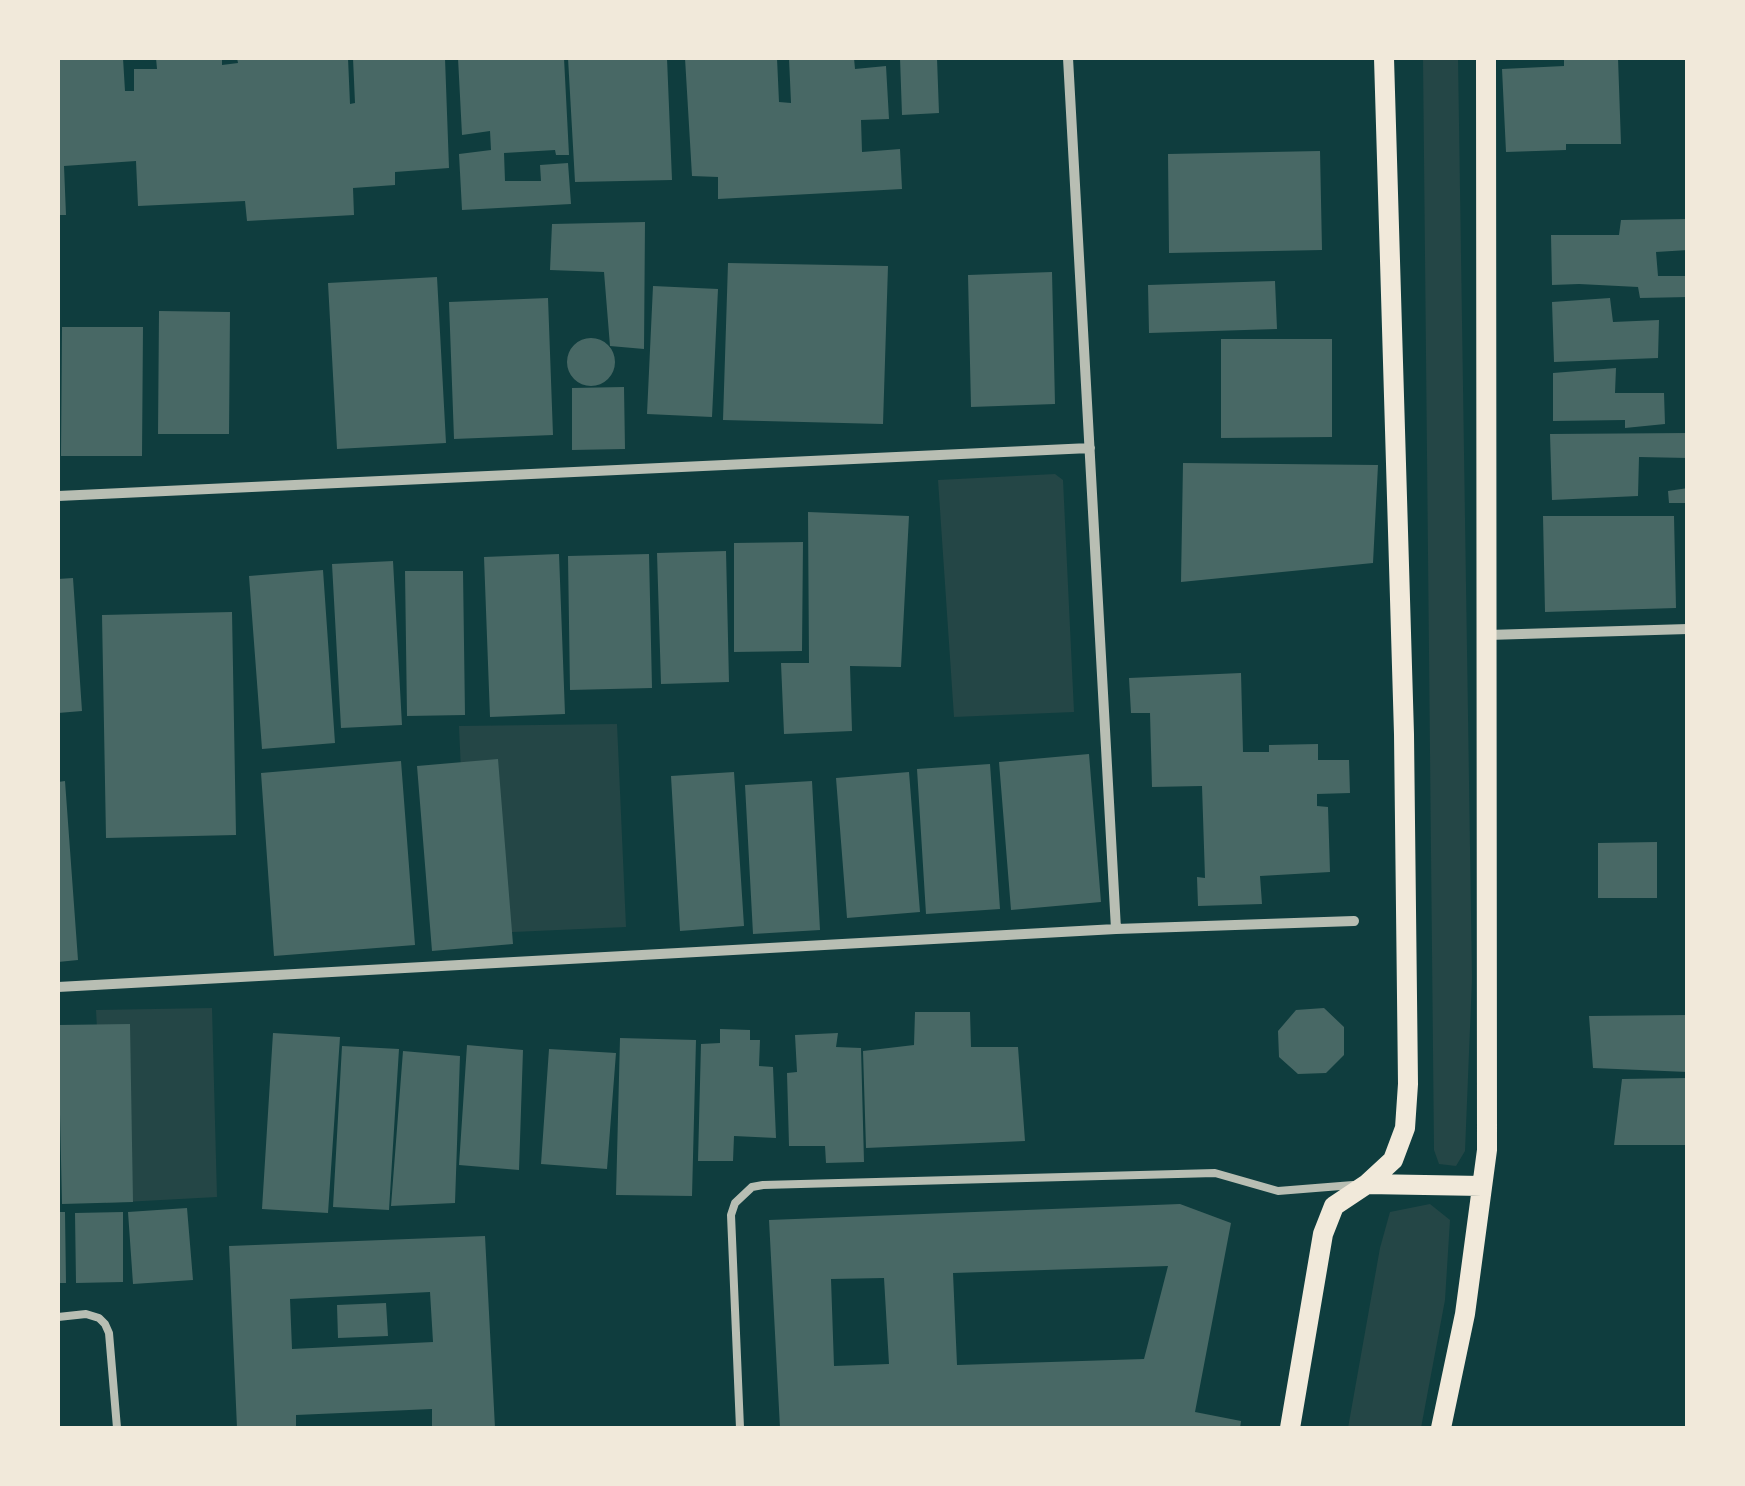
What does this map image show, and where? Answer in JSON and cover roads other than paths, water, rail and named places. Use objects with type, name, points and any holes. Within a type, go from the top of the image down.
[{"type":"main road","points":[[1290,1428],[1322,1234],[1334,1206],[1393,1160],[1405,1128],[1408,1084],[1404,734],[1384,58]]},
{"type":"main road","points":[[1441,1428],[1464,1314],[1486,1150],[1486,58]]},
{"type":"main road","points":[[1367,1184],[1482,1186]]},
{"type":"street","points":[[1068,58],[1116,930]]},
{"type":"street","points":[[58,496],[1090,448]]},
{"type":"street","points":[[1488,634],[1688,630]]},
{"type":"street","points":[[58,987],[1116,930],[1354,921]]},
{"type":"lane","points":[[740,1428],[730,1215],[752,1187],[1215,1172],[1278,1191],[1367,1184]]},
{"type":"lane","points":[[58,1317],[86,1314],[105,1324],[117,1428]]}]
